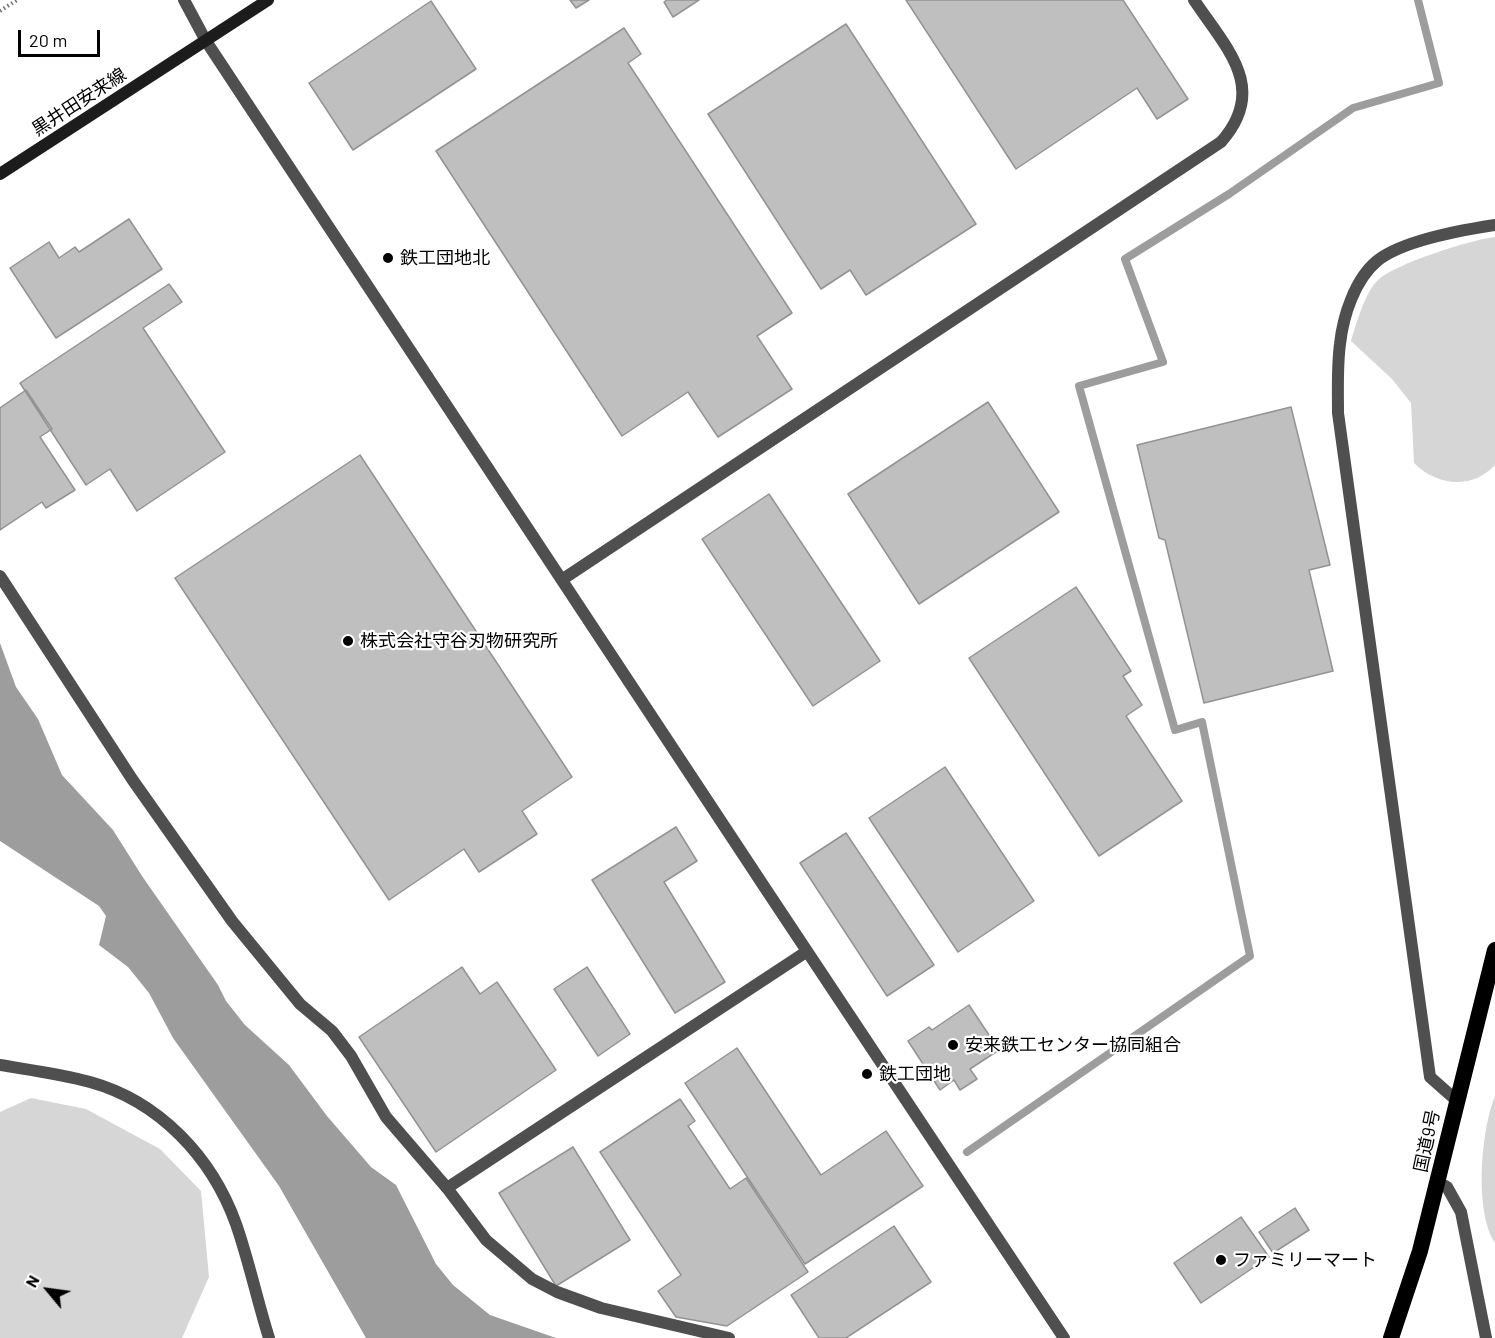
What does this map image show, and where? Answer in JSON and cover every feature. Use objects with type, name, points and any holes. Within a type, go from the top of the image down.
[{"type":"highway","name":"国道9号","points":[[1391,1338],[1420,1251],[1495,950]]},
{"type":"main road","name":"黒井田安来線","points":[[0,174],[268,0]]},
{"type":"street","points":[[184,0],[206,41],[563,579],[806,952],[1064,1338]]},
{"type":"street","points":[[563,579],[1221,142],[1237,122],[1242,110],[1243,84],[1232,57],[1194,0]]},
{"type":"street","points":[[1456,1100],[1430,1077],[1338,413],[1340,343],[1347,311],[1359,284],[1378,260],[1415,244],[1464,230],[1495,225]]},
{"type":"street","points":[[0,576],[132,779],[232,921],[300,1004],[332,1031],[351,1056],[386,1118],[447,1188],[486,1240],[532,1279],[601,1308],[729,1338]]},
{"type":"street","points":[[447,1188],[806,952]]},
{"type":"street","points":[[0,1065],[91,1082],[113,1090],[166,1122],[187,1141],[224,1195],[236,1223],[269,1338]]},
{"type":"street","points":[[1438,1182],[1446,1187],[1461,1212],[1486,1338]]},
{"type":"path","points":[[0,11],[16,0]]},
{"type":"shaded area","points":[[1495,237],[1495,465],[1476,478],[1454,482],[1433,477],[1414,463],[1411,403],[1392,379],[1351,341],[1361,309],[1369,293],[1377,281],[1385,275],[1433,254],[1469,242]]},
{"type":"shaded area","points":[[0,643],[16,687],[38,719],[62,775],[113,830],[218,985],[226,1001],[245,1025],[289,1065],[327,1116],[371,1167],[396,1185],[436,1264],[453,1285],[490,1315],[556,1338],[366,1338],[279,1186],[173,1038],[149,993],[128,967],[99,945],[106,916],[99,906],[0,841]]},
{"type":"shaded area","points":[[1495,1096],[1495,1243],[1488,1229],[1484,1211],[1482,1170],[1486,1129]]},
{"type":"shaded area","points":[[31,1098],[86,1109],[160,1149],[201,1191],[209,1277],[182,1338],[0,1338],[0,1112]]},
{"type":"building","points":[[570,0],[589,0],[576,8]]},
{"type":"building","points":[[667,0],[699,0],[673,17],[664,2]]},
{"type":"building","points":[[906,0],[1123,0],[1188,99],[1157,119],[1137,88],[1016,169]]},
{"type":"building","points":[[431,1],[476,69],[353,150],[309,83]]},
{"type":"building","points":[[846,24],[976,224],[866,295],[850,270],[821,289],[708,114]]},
{"type":"building","points":[[624,28],[641,54],[628,63],[792,313],[757,336],[792,389],[718,437],[688,392],[622,436],[436,151]]},
{"type":"building","points":[[129,219],[162,269],[56,338],[10,268],[49,242],[59,258],[75,247],[79,252]]},
{"type":"building","points":[[169,284],[182,302],[143,328],[225,452],[137,511],[110,469],[86,485],[20,383]]},
{"type":"building","points":[[26,390],[52,429],[40,437],[75,490],[46,508],[42,502],[0,530],[0,408]]},
{"type":"building","points":[[988,402],[1059,512],[919,604],[848,494]]},
{"type":"building","points":[[1291,407],[1330,565],[1309,570],[1333,671],[1204,703],[1165,540],[1159,538],[1137,445]]},
{"type":"building","points":[[360,455],[572,777],[522,811],[537,834],[479,872],[464,849],[389,900],[175,578]]},
{"type":"building","points":[[769,494],[880,661],[813,706],[702,539]]},
{"type":"building","points":[[1076,587],[1131,671],[1123,676],[1142,705],[1126,716],[1182,801],[1099,856],[969,658]]},
{"type":"building","points":[[945,767],[1034,901],[958,952],[869,818]]},
{"type":"building","points":[[676,827],[697,861],[664,882],[725,982],[675,1013],[592,880]]},
{"type":"building","points":[[846,833],[934,965],[887,996],[800,863]]},
{"type":"building","points":[[462,967],[480,994],[497,982],[556,1070],[436,1152],[359,1037]]},
{"type":"building","points":[[587,967],[630,1034],[598,1056],[554,989]]},
{"type":"building","name":"安来鉄工センター協同組合","points":[[969,1005],[999,1050],[970,1069],[977,1079],[960,1090],[954,1080],[940,1090],[908,1041],[929,1027],[932,1030]]},
{"type":"building","points":[[737,1048],[821,1175],[886,1131],[923,1186],[805,1264],[685,1083]]},
{"type":"building","points":[[680,1099],[695,1121],[688,1126],[730,1189],[746,1178],[808,1272],[727,1326],[676,1317],[658,1291],[681,1275],[600,1152]]},
{"type":"building","points":[[573,1147],[630,1240],[556,1286],[499,1193]]},
{"type":"building","points":[[1295,1208],[1309,1230],[1273,1253],[1259,1232]]},
{"type":"building","name":"ファミリーマート","points":[[1241,1217],[1269,1257],[1201,1303],[1174,1263]]},
{"type":"building","points":[[894,1226],[931,1282],[846,1338],[819,1338],[791,1295]]},
{"type":"waterway","points":[[967,1152],[1250,956],[1202,722],[1175,730],[1079,386],[1163,362],[1125,259],[1229,194],[1353,108],[1439,83],[1418,0]]},
{"type":"place","name":"鉄工団地北","points":[[388,258]]},
{"type":"place","name":"株式会社守谷刃物研究所","points":[[348,641]]},
{"type":"place","name":"安来鉄工センター協同組合","points":[[953,1045]]},
{"type":"place","name":"鉄工団地","points":[[867,1074]]},
{"type":"place","name":"ファミリーマート","points":[[1221,1260]]}]
